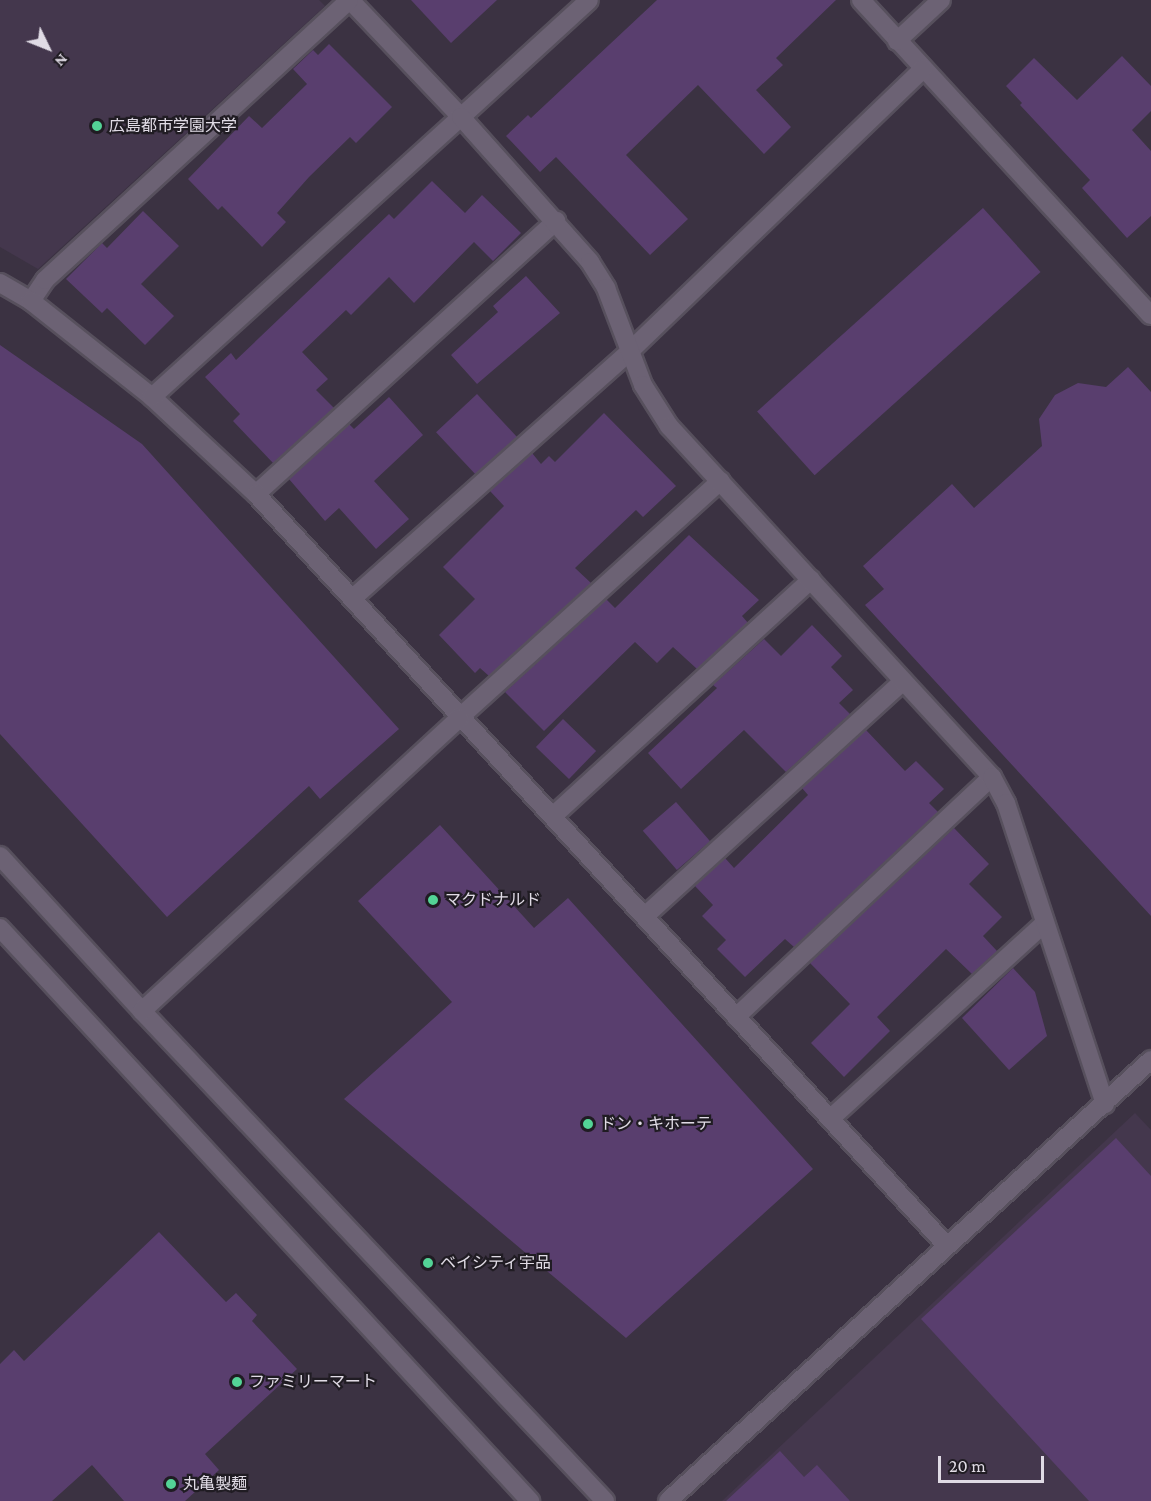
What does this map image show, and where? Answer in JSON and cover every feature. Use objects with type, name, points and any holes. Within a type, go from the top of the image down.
[{"type":"street","points":[[31,301],[45,280],[350,0],[556,221],[590,262],[606,288],[643,386],[669,426],[992,777],[1006,803],[1105,1104]]},
{"type":"street","points":[[153,397],[590,0]]},
{"type":"street","points":[[861,0],[1151,315]]},
{"type":"street","points":[[897,41],[941,0]]},
{"type":"street","points":[[353,598],[630,351],[923,69]]},
{"type":"street","points":[[256,494],[556,221]]},
{"type":"street","points":[[0,282],[31,301],[153,397],[256,494],[353,598],[459,718],[553,816],[946,1245]]},
{"type":"street","points":[[142,1011],[459,718],[720,482]]},
{"type":"street","points":[[553,816],[811,580]]},
{"type":"street","points":[[645,916],[903,681]]},
{"type":"street","points":[[736,1017],[992,777]]},
{"type":"street","points":[[0,856],[142,1011],[605,1501]]},
{"type":"street","points":[[830,1119],[1045,923]]},
{"type":"street","points":[[0,928],[530,1501]]},
{"type":"street","points":[[668,1501],[1151,1060]]},
{"type":"shaded area","name":"広島都市学園大学","points":[[0,0],[319,0],[325,6],[38,269],[0,247]]},
{"type":"shaded area","points":[[1135,1113],[1151,1130],[1151,1501],[722,1501]]},
{"type":"building","points":[[411,0],[497,0],[451,43]]},
{"type":"building","points":[[657,0],[836,0],[776,58],[783,65],[756,90],[791,127],[764,154],[698,85],[626,155],[688,219],[650,255],[556,157],[540,172],[506,136],[528,115],[531,118]]},
{"type":"building","points":[[329,44],[392,107],[356,143],[350,137],[309,177],[277,213],[286,222],[262,247],[222,206],[218,210],[188,179],[249,116],[262,128],[307,84],[293,69],[313,50],[318,55]]},
{"type":"building","points":[[1122,56],[1151,86],[1151,111],[1132,130],[1151,151],[1151,216],[1127,238],[1082,188],[1090,180],[1020,105],[1022,103],[1006,86],[1034,58],[1077,100]]},
{"type":"building","points":[[432,181],[465,213],[482,195],[521,233],[493,261],[474,242],[414,303],[389,277],[351,315],[346,310],[302,352],[328,379],[316,390],[334,408],[273,463],[233,421],[240,414],[205,377],[231,353],[236,360],[389,214],[394,219]]},
{"type":"building","points":[[983,208],[1041,272],[815,475],[757,411]]},
{"type":"building","points":[[143,211],[179,246],[141,284],[174,316],[145,345],[107,308],[102,313],[66,279],[102,243],[107,248]]},
{"type":"building","points":[[526,276],[560,313],[477,384],[451,355],[498,312],[493,306]]},
{"type":"building","points":[[0,345],[142,444],[399,729],[320,799],[309,786],[167,917],[0,734]]},
{"type":"building","points":[[1128,367],[1151,392],[1151,916],[865,605],[884,589],[863,566],[952,484],[974,508],[1042,446],[1039,419],[1055,395],[1078,383],[1106,387]]},
{"type":"building","points":[[477,394],[517,437],[476,475],[436,432]]},
{"type":"building","points":[[389,397],[423,435],[374,481],[409,519],[376,549],[339,508],[325,521],[289,479],[349,424],[354,429]]},
{"type":"building","points":[[604,413],[676,486],[643,517],[636,510],[575,568],[591,583],[489,676],[480,668],[475,673],[439,635],[475,599],[443,567],[504,506],[490,491],[532,453],[541,464],[549,456],[555,462]]},
{"type":"building","points":[[689,535],[759,600],[742,616],[748,623],[697,669],[673,647],[657,663],[635,642],[544,731],[505,692],[606,599],[615,608]]},
{"type":"building","points":[[812,625],[842,656],[831,667],[853,690],[839,703],[850,714],[786,772],[744,730],[681,789],[648,753],[717,688],[713,685],[764,639],[781,656]]},
{"type":"building","points":[[563,719],[596,751],[569,779],[536,747]]},
{"type":"building","points":[[866,730],[905,771],[916,761],[944,789],[929,803],[938,812],[794,947],[785,939],[745,977],[717,949],[726,940],[702,916],[713,905],[695,886],[725,858],[734,868],[808,795],[802,788]]},
{"type":"building","points":[[676,802],[710,841],[677,870],[643,831]]},
{"type":"building","points":[[440,825],[534,928],[568,898],[813,1169],[626,1338],[344,1099],[452,1002],[358,901]]},
{"type":"building","points":[[954,828],[989,864],[969,884],[1002,917],[983,936],[997,951],[972,974],[946,949],[877,1017],[890,1031],[844,1077],[811,1043],[850,1004],[810,963]]},
{"type":"building","points":[[1013,968],[1035,992],[1047,1036],[1009,1070],[962,1018]]},
{"type":"building","points":[[1116,1138],[1151,1176],[1151,1501],[1089,1501],[921,1319]]},
{"type":"building","points":[[159,1232],[226,1302],[236,1293],[257,1315],[252,1321],[297,1369],[205,1454],[219,1470],[185,1501],[124,1501],[92,1465],[52,1501],[0,1501],[0,1364],[14,1350],[24,1361]]},
{"type":"building","points":[[780,1451],[804,1477],[817,1465],[850,1501],[726,1501]]},
{"type":"place","name":"広島都市学園大学","points":[[97,126]]},
{"type":"place","name":"マクドナルド","points":[[433,900]]},
{"type":"place","name":"ドン・キホーテ","points":[[588,1124]]},
{"type":"place","name":"ベイシティ宇品","points":[[428,1263]]},
{"type":"place","name":"ファミリーマート","points":[[237,1382]]},
{"type":"place","name":"丸亀製麺","points":[[171,1484]]}]
